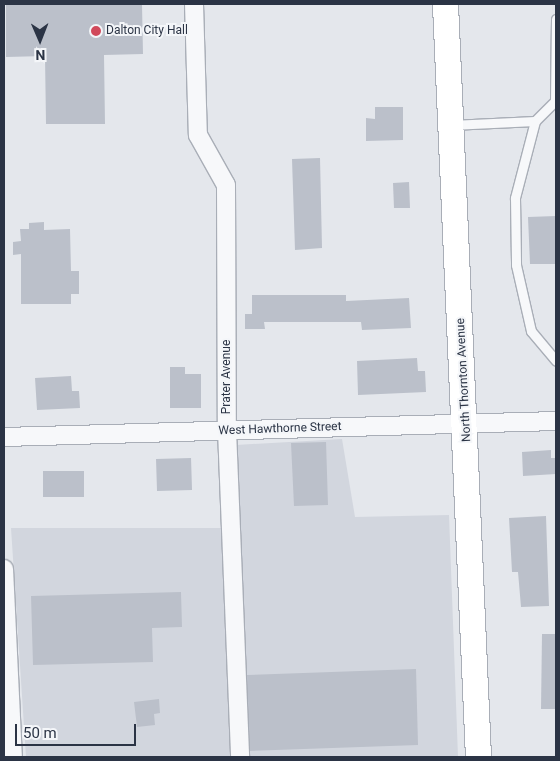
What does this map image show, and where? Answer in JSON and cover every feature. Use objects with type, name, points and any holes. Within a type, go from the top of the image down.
[{"type":"main road","name":"North Thornton Avenue","points":[[446,4],[466,423],[478,757]]},
{"type":"street","name":"Prater Avenue","points":[[194,4],[198,135],[226,185],[227,430],[240,757]]},
{"type":"street","name":"West Hawthorne Street","points":[[4,438],[466,423],[556,422]]},
{"type":"street","points":[[4,569],[13,757]]},
{"type":"lane","points":[[556,20],[555,101],[535,122],[515,198],[516,265],[531,331],[556,361]]},
{"type":"lane","points":[[451,125],[535,122]]},
{"type":"shaded area","points":[[342,439],[355,517],[449,515],[458,757],[26,757],[11,528],[239,528],[236,445]]},
{"type":"building","points":[[6,4],[142,4],[143,54],[104,55],[105,124],[46,124],[45,56],[6,57]]},
{"type":"building","points":[[375,107],[403,107],[403,140],[366,141],[366,118],[375,119]]},
{"type":"building","points":[[320,158],[322,248],[295,250],[292,159]]},
{"type":"building","points":[[409,182],[410,208],[394,208],[393,183]]},
{"type":"building","points":[[556,216],[556,264],[530,264],[528,217]]},
{"type":"building","points":[[44,222],[44,230],[70,229],[71,271],[79,271],[79,294],[71,294],[71,304],[21,304],[21,254],[13,255],[13,242],[21,241],[20,229],[29,229],[29,223]]},
{"type":"building","points":[[252,295],[346,295],[346,301],[409,298],[411,328],[362,330],[361,322],[264,322],[265,329],[245,329],[245,314],[252,314]]},
{"type":"building","points":[[417,358],[418,371],[425,371],[426,392],[358,395],[357,361]]},
{"type":"building","points":[[170,367],[185,367],[185,374],[201,374],[201,408],[170,408]]},
{"type":"building","points":[[71,376],[72,391],[79,391],[80,408],[37,410],[35,378]]},
{"type":"building","points":[[326,442],[328,505],[294,506],[291,443]]},
{"type":"building","points":[[551,450],[551,458],[556,458],[556,474],[523,476],[522,452]]},
{"type":"building","points":[[191,458],[192,490],[157,491],[156,459]]},
{"type":"building","points":[[43,471],[84,471],[84,497],[43,497]]},
{"type":"building","points":[[546,516],[549,606],[521,607],[518,572],[512,572],[509,518]]},
{"type":"building","points":[[181,592],[182,627],[152,628],[153,662],[33,665],[31,596]]},
{"type":"building","points":[[542,634],[556,634],[556,709],[541,709]]},
{"type":"building","points":[[416,669],[418,745],[250,751],[247,675]]},
{"type":"building","points":[[159,699],[160,713],[154,714],[155,725],[137,727],[134,702]]},
{"type":"place","name":"Dalton City Hall","points":[[96,31]]}]
